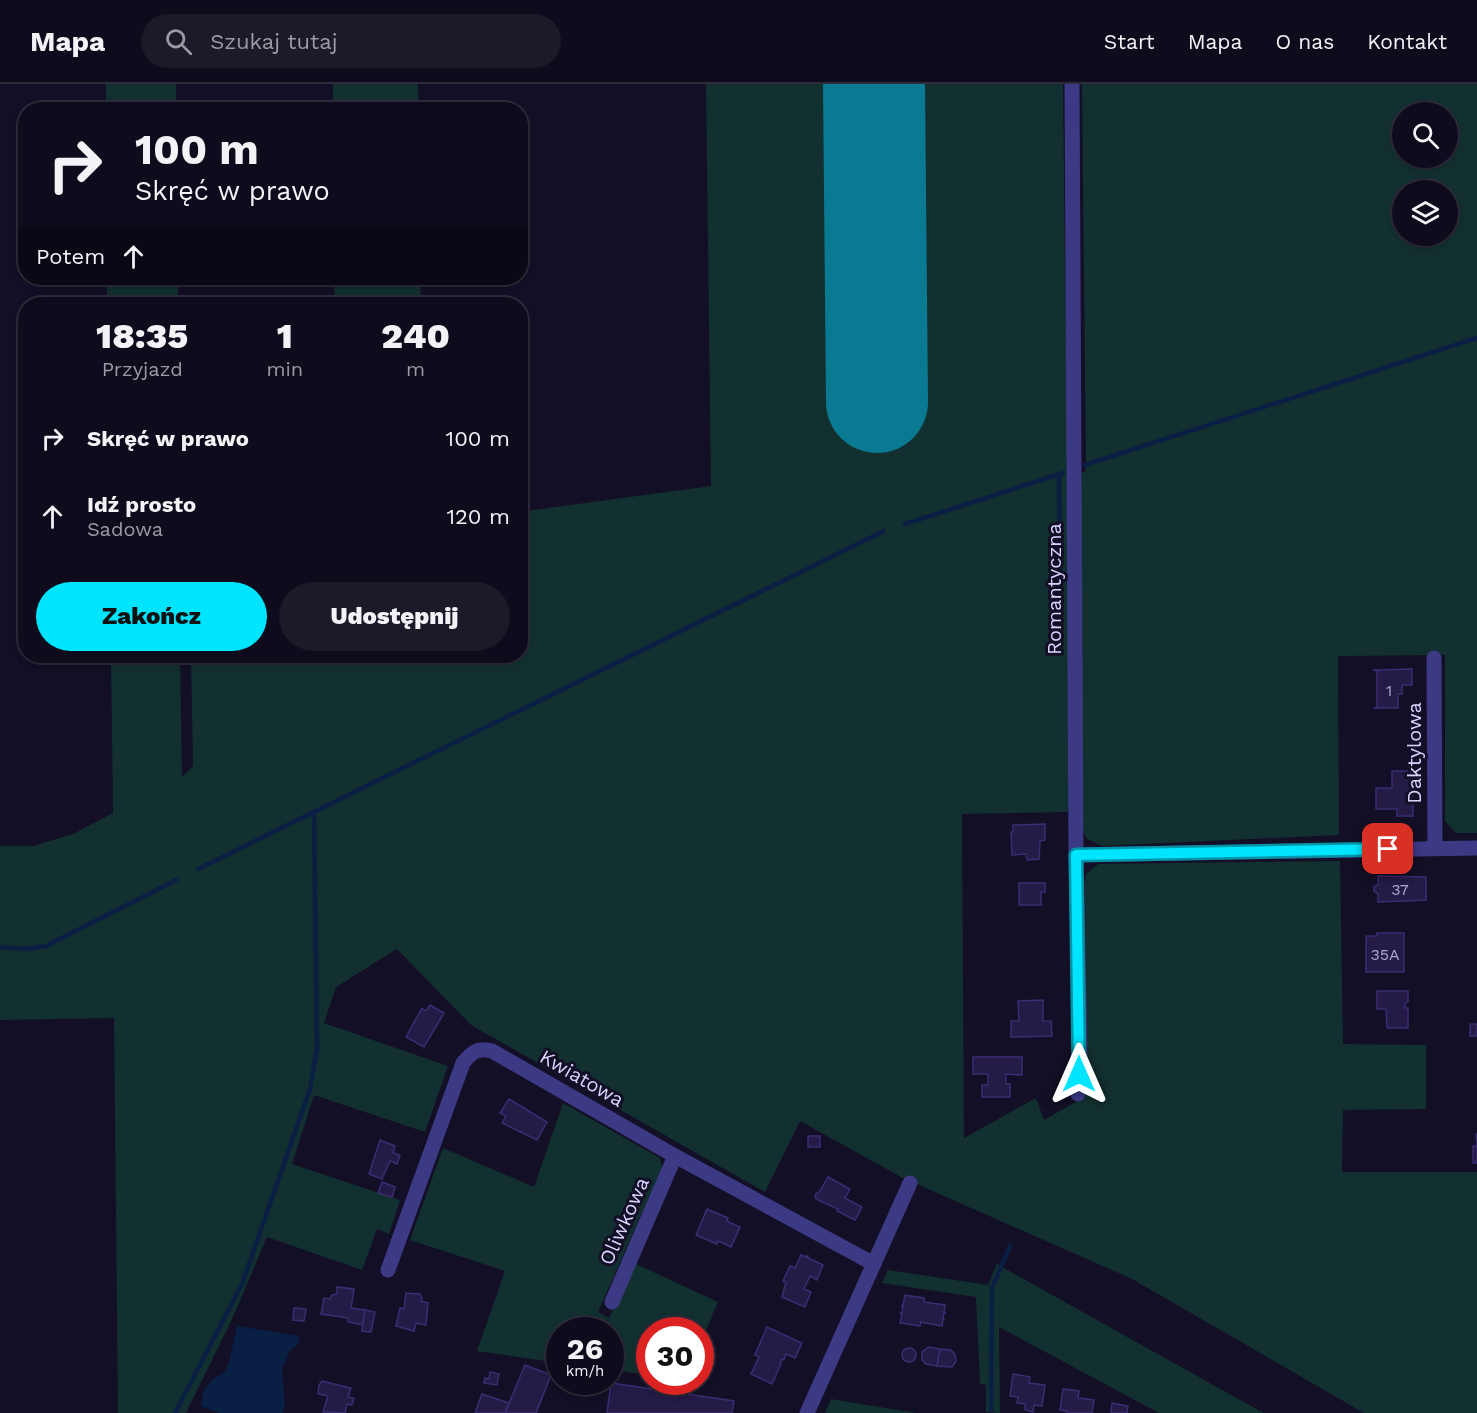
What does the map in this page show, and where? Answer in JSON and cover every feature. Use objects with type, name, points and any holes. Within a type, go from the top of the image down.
[{"type":"street","name":"Romantyczna","points":[[1072,84],[1076,855],[1080,1054],[1078,1094]]},
{"type":"street","name":"Daktylowa","points":[[1434,658],[1435,848]]},
{"type":"street","points":[[1076,855],[1477,848]]},
{"type":"street","name":"Kwiatowa","points":[[388,1270],[463,1063],[478,1049],[492,1051],[675,1156],[874,1264]]},
{"type":"street","name":"Oliwkowa","points":[[612,1302],[675,1156]]},
{"type":"street","points":[[807,1413],[910,1183]]},
{"type":"green space","points":[[106,84],[176,84],[176,102],[106,102]]},
{"type":"green space","points":[[333,84],[418,84],[419,102],[333,102]]},
{"type":"green space","points":[[706,84],[1063,84],[1071,803],[1067,812],[962,814],[964,1138],[1036,1098],[1044,1120],[1086,1096],[1084,883],[1086,874],[1098,864],[1340,861],[1343,1044],[1426,1045],[1426,1109],[1343,1110],[1342,1172],[1477,1172],[1477,1413],[1364,1413],[1132,1279],[901,1177],[800,1121],[765,1192],[471,1025],[397,949],[336,987],[324,1023],[448,1066],[425,1132],[314,1095],[292,1164],[400,1200],[389,1234],[377,1229],[362,1270],[267,1237],[234,1315],[186,1413],[118,1413],[114,1018],[0,1020],[0,846],[33,846],[73,834],[113,813],[111,663],[180,663],[182,777],[193,766],[191,663],[425,663],[425,665],[429,663],[528,663],[528,511],[711,486]]},
{"type":"green space","points":[[1082,84],[1477,84],[1477,833],[1456,833],[1445,821],[1445,655],[1338,656],[1339,835],[1102,846],[1086,838],[1082,826],[1081,473],[1086,471]]},
{"type":"green space","points":[[107,285],[178,285],[178,297],[107,297]]},
{"type":"green space","points":[[334,285],[420,285],[421,297],[335,297]]},
{"type":"green space","points":[[563,1103],[660,1158],[662,1168],[598,1312],[607,1317],[546,1317],[546,1361],[477,1351],[505,1271],[410,1240],[443,1148],[534,1187]]},
{"type":"green space","points":[[634,1263],[718,1302],[712,1317],[636,1317],[636,1373],[624,1372],[624,1317],[609,1317]]},
{"type":"green space","points":[[997,1264],[1264,1413],[1159,1413],[999,1327],[1000,1413],[986,1412],[986,1385],[980,1384],[976,1297],[882,1283],[888,1270],[988,1285]]},
{"type":"green space","points":[[831,1399],[916,1413],[825,1413]]},
{"type":"water","points":[[237,1326],[299,1336],[297,1346],[290,1350],[282,1370],[285,1402],[283,1413],[219,1413],[201,1406],[203,1392],[212,1380],[225,1372]]},
{"type":"building","points":[[1412,669],[1412,685],[1402,685],[1402,694],[1398,694],[1398,708],[1374,708],[1377,707],[1377,671],[1373,670]]},
{"type":"building","points":[[1392,771],[1413,771],[1413,816],[1397,816],[1397,809],[1376,809],[1376,788],[1392,788]]},
{"type":"building","points":[[1045,824],[1045,840],[1040,841],[1039,859],[1027,860],[1026,854],[1012,855],[1013,825]]},
{"type":"building","points":[[1378,876],[1426,877],[1426,900],[1378,902],[1378,894],[1374,891],[1374,887],[1378,885]]},
{"type":"building","points":[[1019,883],[1045,883],[1045,892],[1041,892],[1041,905],[1019,905]]},
{"type":"building","points":[[1377,933],[1404,933],[1404,972],[1366,972],[1366,936],[1377,936]]},
{"type":"building","points":[[1377,991],[1408,991],[1408,1002],[1405,1003],[1405,1008],[1408,1008],[1408,1028],[1387,1028],[1386,1009],[1377,1009]]},
{"type":"building","points":[[1043,1000],[1043,1021],[1051,1021],[1052,1036],[1011,1037],[1011,1021],[1019,1021],[1018,1001]]},
{"type":"building","points":[[430,1005],[444,1013],[424,1047],[406,1037],[422,1008],[426,1011]]},
{"type":"building","points":[[1470,1024],[1477,1024],[1477,1036],[1470,1036]]},
{"type":"building","points":[[973,1057],[1022,1057],[1022,1075],[1006,1074],[1006,1084],[1010,1084],[1010,1097],[982,1097],[982,1085],[988,1085],[988,1074],[973,1074]]},
{"type":"building","points":[[509,1099],[547,1122],[537,1140],[502,1123],[506,1116],[500,1113]]},
{"type":"building","points":[[808,1136],[820,1136],[820,1147],[808,1147]]},
{"type":"building","points":[[380,1140],[395,1146],[393,1153],[400,1155],[397,1164],[390,1161],[382,1179],[369,1174]]},
{"type":"building","points":[[1473,1146],[1477,1146],[1477,1163],[1473,1163]]},
{"type":"building","points":[[828,1177],[850,1189],[845,1198],[862,1207],[855,1220],[816,1199],[815,1195]]},
{"type":"building","points":[[382,1182],[395,1187],[392,1197],[378,1193]]},
{"type":"building","points":[[707,1209],[728,1218],[727,1221],[740,1227],[731,1247],[696,1235]]},
{"type":"building","points":[[801,1255],[807,1257],[808,1255],[808,1258],[823,1265],[817,1280],[810,1276],[804,1289],[811,1292],[805,1307],[782,1297],[786,1282],[783,1281],[790,1266],[795,1268]]},
{"type":"building","points":[[337,1287],[354,1289],[351,1308],[365,1310],[363,1325],[348,1322],[348,1318],[321,1314],[324,1298],[330,1299],[332,1295],[337,1294]]},
{"type":"building","points":[[406,1293],[420,1294],[421,1301],[428,1303],[426,1325],[416,1323],[414,1331],[396,1326],[400,1308],[404,1309]]},
{"type":"building","points":[[905,1295],[924,1298],[924,1302],[945,1305],[944,1312],[946,1313],[944,1313],[942,1326],[921,1322],[920,1326],[900,1323],[903,1306],[901,1306]]},
{"type":"building","points":[[294,1308],[306,1309],[304,1321],[293,1320]]},
{"type":"building","points":[[365,1310],[375,1312],[371,1332],[362,1331]]},
{"type":"building","points":[[767,1327],[802,1343],[795,1358],[786,1354],[784,1360],[782,1359],[772,1384],[751,1374],[759,1357],[755,1355]]},
{"type":"building","points":[[929,1347],[940,1349],[937,1366],[926,1364],[922,1360],[922,1352]]},
{"type":"building","points":[[909,1348],[914,1350],[916,1355],[914,1360],[909,1362],[904,1360],[902,1355],[904,1350]]},
{"type":"building","points":[[940,1349],[951,1350],[955,1354],[956,1361],[952,1367],[937,1366]]},
{"type":"building","points":[[525,1365],[546,1373],[546,1388],[536,1413],[505,1413]]},
{"type":"building","points":[[490,1372],[499,1374],[497,1385],[484,1383],[485,1378],[489,1379]]},
{"type":"building","points":[[1013,1374],[1030,1377],[1029,1383],[1045,1385],[1042,1406],[1034,1405],[1033,1412],[1025,1410],[1025,1404],[1017,1403],[1018,1397],[1010,1396]]},
{"type":"building","points":[[322,1381],[351,1388],[348,1397],[354,1398],[352,1405],[347,1404],[345,1413],[323,1412],[328,1396],[318,1394]]},
{"type":"building","points":[[624,1385],[636,1387],[636,1395],[693,1395],[734,1401],[732,1413],[607,1413],[609,1395],[624,1395]]},
{"type":"building","points":[[1063,1389],[1079,1391],[1078,1398],[1094,1400],[1092,1413],[1067,1413],[1067,1411],[1060,1410]]},
{"type":"building","points":[[482,1394],[509,1403],[505,1413],[475,1413]]},
{"type":"building","points":[[1112,1403],[1128,1406],[1127,1413],[1111,1413]]},
{"type":"waterway","points":[[1085,465],[1477,338]]},
{"type":"waterway","points":[[905,524],[1063,473]]},
{"type":"waterway","points":[[1059,475],[1060,585]]},
{"type":"waterway","points":[[198,869],[884,531]]},
{"type":"waterway","points":[[175,1413],[242,1284],[310,1089],[317,1048],[314,811]]},
{"type":"waterway","points":[[0,947],[27,949],[46,946],[176,880]]},
{"type":"waterway","points":[[991,1410],[992,1288],[1010,1246]]},
{"type":"runway","points":[[874,84],[877,402]]},
{"type":"route","points":[[1079,1074],[1076,855],[1388,849]]}]
